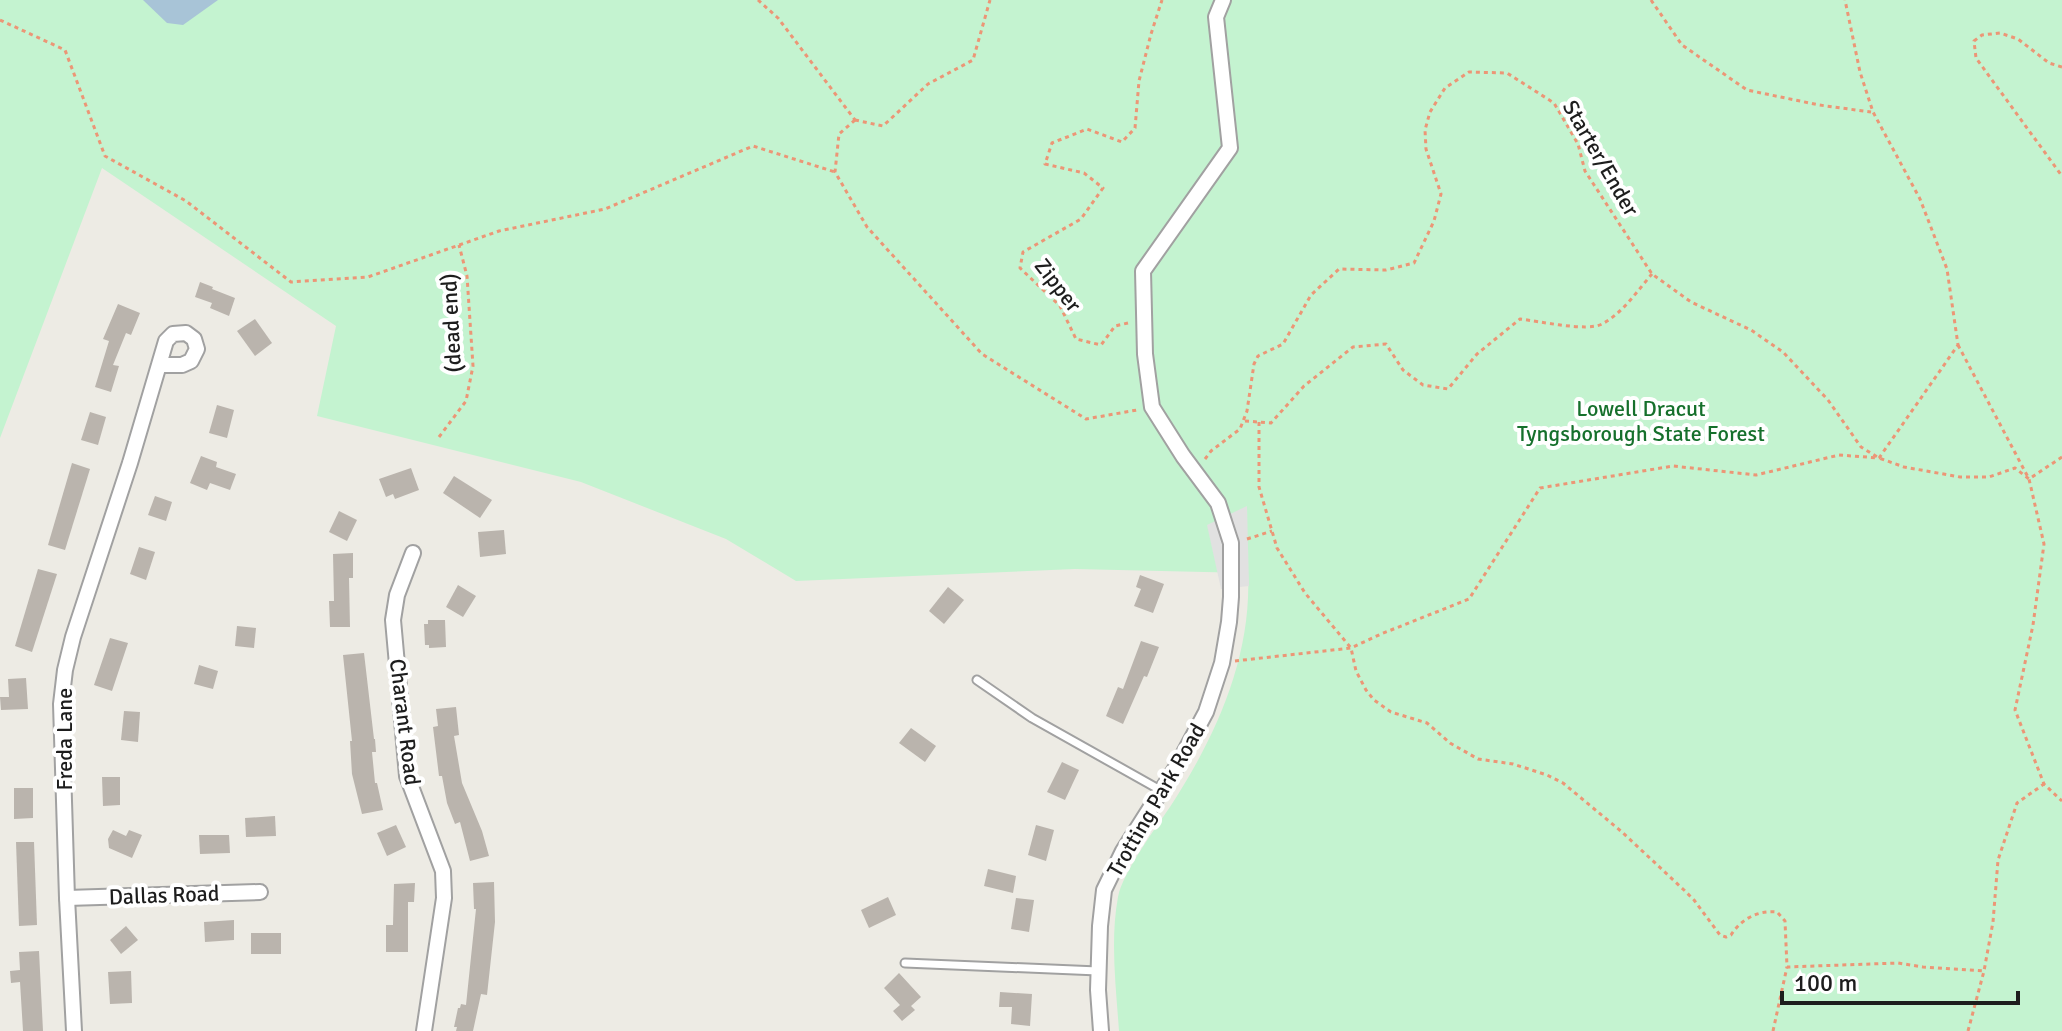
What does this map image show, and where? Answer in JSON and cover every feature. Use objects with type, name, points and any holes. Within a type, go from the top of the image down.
[{"type":"street","name":"Trotting Park Road","points":[[1101,1031],[1098,971],[1104,890],[1123,851],[1177,766],[1206,712],[1222,663],[1229,622],[1231,543],[1218,503],[1152,407],[1145,354],[1143,271],[1230,148],[1216,17],[1223,0]]},
{"type":"street","name":"Freda Lane","points":[[74,1031],[61,704],[65,670],[159,365]]},
{"type":"street","name":"Charant Road","points":[[413,553],[397,595],[394,635],[407,776],[443,871],[444,898],[424,1031]]},
{"type":"street","name":"Dallas Road","points":[[67,898],[260,892]]},
{"type":"lane","points":[[977,680],[1032,718],[1162,791]]},
{"type":"lane","points":[[905,963],[1098,971]]},
{"type":"path","points":[[758,0],[778,18],[855,120],[883,126],[928,84],[973,60],[990,0]]},
{"type":"path","name":"Zipper","points":[[1144,321],[1115,326],[1101,345],[1076,339],[1060,306],[1020,268],[1023,252],[1081,219],[1103,188],[1084,173],[1045,164],[1052,143],[1087,129],[1122,142],[1135,128],[1139,81],[1162,0]]},
{"type":"path","points":[[1651,0],[1682,45],[1747,90],[1873,112]]},
{"type":"path","points":[[1845,0],[1860,72],[1873,112],[1920,199],[1947,269],[1958,345],[2029,479],[2044,544],[2033,625],[2015,710],[2044,784],[2062,801]]},
{"type":"path","points":[[0,20],[65,50],[105,156],[186,201],[291,282],[368,277],[499,231],[605,209],[753,146],[835,172]]},
{"type":"path","points":[[2062,67],[2049,63],[2018,39],[2000,33],[1982,35],[1974,41],[1976,58],[2062,176]]},
{"type":"path","name":"Starter/Ender","points":[[1243,421],[1258,356],[1283,344],[1311,295],[1320,286],[1339,269],[1386,270],[1414,263],[1434,221],[1441,194],[1426,149],[1425,130],[1430,112],[1445,88],[1469,72],[1507,73],[1554,103],[1578,144],[1585,171],[1652,274],[1691,302],[1751,330],[1783,352],[1828,400],[1861,447],[1904,467],[1960,477],[1989,477],[2015,468],[2029,479]]},
{"type":"path","points":[[855,120],[839,134],[835,172],[867,227],[982,354],[1086,419],[1152,407]]},
{"type":"path","name":"(dead end)","points":[[439,437],[466,401],[473,366],[467,276],[459,245]]},
{"type":"path","points":[[1195,471],[1211,451],[1240,429],[1243,421],[1271,423],[1304,386],[1353,347],[1386,344],[1403,370],[1423,385],[1448,389],[1477,354],[1520,319],[1572,326],[1600,326],[1619,312],[1652,274]]},
{"type":"path","points":[[1222,663],[1351,648],[1469,599],[1540,488],[1673,466],[1756,475],[1839,455],[1879,458],[1958,345]]},
{"type":"path","points":[[1259,422],[1259,487],[1277,548],[1305,593],[1351,648],[1356,671],[1366,690],[1391,712],[1427,723],[1450,743],[1478,759],[1513,764],[1563,783],[1684,890],[1720,935],[1731,935],[1735,928],[1756,913],[1777,912],[1785,921],[1787,967],[1773,1031]]},
{"type":"path","points":[[2029,479],[2062,457]]},
{"type":"path","points":[[1231,543],[1272,531]]},
{"type":"path","points":[[1968,1031],[1993,922],[1998,860],[2017,803],[2044,784]]},
{"type":"path","points":[[1787,967],[1886,963],[1984,971]]},
{"type":"green space","name":"Lowell Dracut Tyngsborough State Forest","points":[[0,0],[2062,0],[2062,1031],[1119,1031],[1114,947],[1118,897],[1133,863],[1186,781],[1216,725],[1244,636],[1248,573],[1075,569],[796,581],[726,539],[581,482],[317,416],[336,326],[102,168],[0,438]]},
{"type":"shaded area","points":[[1247,506],[1249,586],[1221,589],[1207,525]]},
{"type":"water","points":[[143,0],[218,0],[183,25],[167,23]]},
{"type":"building","points":[[200,282],[235,298],[229,316],[210,308],[212,303],[195,297]]},
{"type":"building","points":[[118,304],[140,313],[131,335],[126,333],[113,365],[119,366],[111,392],[95,387],[109,341],[103,339]]},
{"type":"building","points":[[255,319],[272,343],[255,356],[237,331]]},
{"type":"building","points":[[217,405],[234,410],[227,438],[209,433]]},
{"type":"building","points":[[90,412],[106,417],[98,445],[81,440]]},
{"type":"building","points":[[201,456],[217,462],[216,467],[236,474],[230,490],[210,483],[207,490],[190,483]]},
{"type":"building","points":[[72,463],[90,469],[65,550],[48,545]]},
{"type":"building","points":[[411,468],[419,490],[395,499],[393,494],[386,497],[379,479]]},
{"type":"building","points":[[454,476],[492,500],[480,518],[443,493]]},
{"type":"building","points":[[155,496],[172,502],[166,521],[148,515]]},
{"type":"building","points":[[339,511],[357,520],[347,541],[329,532]]},
{"type":"building","points":[[504,530],[506,554],[480,557],[478,532]]},
{"type":"building","points":[[139,547],[155,552],[146,580],[130,574]]},
{"type":"building","points":[[353,553],[353,578],[349,578],[350,627],[330,627],[329,601],[334,601],[333,554]]},
{"type":"building","points":[[38,569],[57,574],[32,652],[15,646]]},
{"type":"building","points":[[1140,575],[1164,584],[1153,613],[1134,606],[1141,589],[1136,587]]},
{"type":"building","points":[[458,585],[476,596],[463,617],[446,607]]},
{"type":"building","points":[[948,587],[964,600],[944,624],[929,611]]},
{"type":"building","points":[[428,620],[445,620],[446,647],[429,648],[425,645],[424,624],[428,624]]},
{"type":"building","points":[[237,626],[256,628],[254,648],[235,646]]},
{"type":"building","points":[[110,638],[128,643],[112,691],[94,685]]},
{"type":"building","points":[[1141,641],[1159,647],[1123,724],[1106,716],[1118,687],[1123,689]]},
{"type":"building","points":[[364,653],[375,739],[376,752],[372,752],[375,783],[383,810],[362,814],[352,774],[352,741],[343,655]]},
{"type":"building","points":[[199,665],[218,671],[213,689],[194,684]]},
{"type":"building","points":[[26,678],[28,709],[1,710],[0,697],[9,697],[8,679]]},
{"type":"building","points":[[456,707],[459,735],[454,736],[462,783],[489,856],[470,861],[460,822],[455,824],[442,776],[439,776],[433,727],[438,726],[436,709]]},
{"type":"building","points":[[124,711],[140,712],[138,742],[121,740]]},
{"type":"building","points":[[911,728],[936,746],[925,762],[899,743]]},
{"type":"building","points":[[1062,762],[1079,770],[1065,800],[1047,792]]},
{"type":"building","points":[[102,777],[120,777],[120,805],[103,806]]},
{"type":"building","points":[[14,788],[33,788],[33,818],[14,819]]},
{"type":"building","points":[[275,816],[276,836],[246,837],[245,818]]},
{"type":"building","points":[[396,825],[406,847],[387,856],[377,833]]},
{"type":"building","points":[[1036,825],[1054,830],[1046,861],[1028,855]]},
{"type":"building","points":[[113,830],[126,836],[129,830],[142,835],[132,858],[109,848],[108,839]]},
{"type":"building","points":[[199,835],[229,835],[230,853],[200,854]]},
{"type":"building","points":[[16,842],[34,842],[37,925],[19,926]]},
{"type":"building","points":[[988,869],[1016,876],[1013,893],[984,886]]},
{"type":"building","points":[[494,882],[495,922],[487,995],[481,994],[473,1031],[456,1031],[458,1008],[461,1004],[466,1005],[476,909],[473,883]]},
{"type":"building","points":[[415,883],[414,902],[408,902],[408,952],[386,952],[386,925],[393,925],[394,884]]},
{"type":"building","points":[[888,897],[896,915],[869,928],[861,910]]},
{"type":"building","points":[[1016,898],[1034,900],[1029,932],[1011,929]]},
{"type":"building","points":[[234,920],[234,940],[205,942],[204,922]]},
{"type":"building","points":[[126,926],[138,940],[121,954],[110,940]]},
{"type":"building","points":[[251,933],[281,933],[281,954],[251,954]]},
{"type":"building","points":[[39,951],[43,1031],[23,1031],[20,982],[11,983],[10,971],[20,970],[19,952]]},
{"type":"building","points":[[131,971],[132,1003],[110,1004],[108,972]]},
{"type":"building","points":[[899,973],[921,997],[911,1006],[915,1010],[902,1021],[893,1011],[900,1005],[884,988]]},
{"type":"building","points":[[1000,992],[1032,994],[1030,1026],[1011,1024],[1012,1007],[999,1007]]}]
